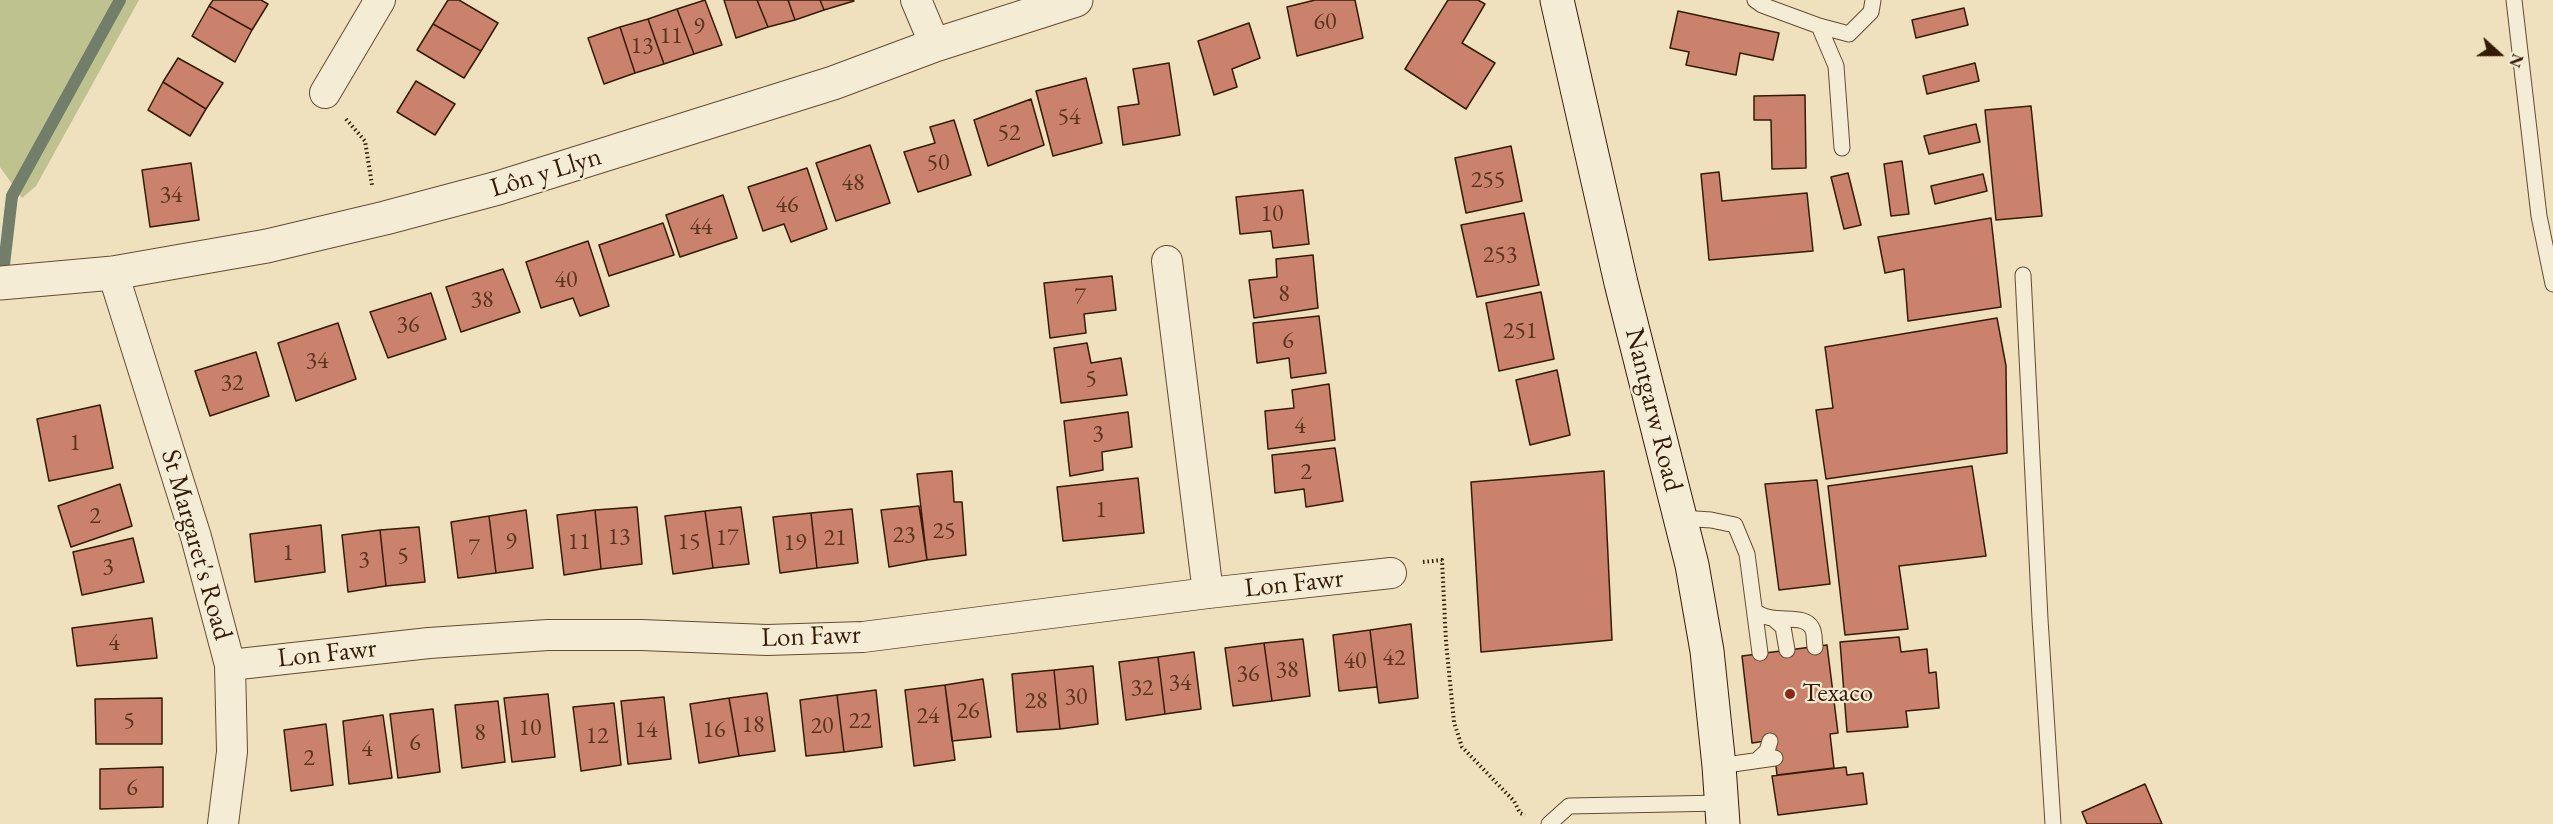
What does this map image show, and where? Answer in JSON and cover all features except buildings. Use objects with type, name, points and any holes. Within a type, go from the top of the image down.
[{"type":"street","points":[[325,93],[380,0]]},
{"type":"street","points":[[916,0],[934,45]]},
{"type":"street","name":"Lôn y Llyn","points":[[0,283],[113,273],[267,246],[378,220],[509,185],[833,83],[934,45],[1076,0]]},
{"type":"street","name":"Nantgarw Road","points":[[1557,0],[1621,283],[1692,565],[1707,651],[1722,814]]},
{"type":"street","points":[[1167,261],[1208,593]]},
{"type":"street","name":"St Margaret's Road","points":[[113,273],[196,537],[230,665],[232,752],[223,824]]},
{"type":"street","name":"Lon Fawr","points":[[230,665],[429,643],[548,635],[641,635],[766,640],[863,637],[1208,593],[1391,573]]},
{"type":"lane","points":[[1755,0],[1762,5],[1820,26],[1849,34],[1871,12],[1873,0]]},
{"type":"lane","points":[[2514,0],[2539,216],[2553,284]]},
{"type":"lane","points":[[1820,26],[1836,66],[1842,148]]},
{"type":"lane","points":[[2023,275],[2053,824]]},
{"type":"lane","points":[[1681,518],[1711,520],[1735,525],[1747,554],[1760,653]]},
{"type":"lane","points":[[1755,611],[1763,618],[1804,621],[1812,628],[1815,647]]},
{"type":"lane","points":[[1775,620],[1783,627],[1787,650]]},
{"type":"lane","points":[[1757,760],[1767,751],[1770,741]]},
{"type":"lane","points":[[1719,766],[1775,758]]},
{"type":"lane","points":[[1549,823],[1569,806],[1722,814]]},
{"type":"path","points":[[325,93],[365,141],[378,220]]},
{"type":"path","points":[[1391,573],[1430,560],[1442,560],[1446,642],[1454,722],[1462,747],[1514,801],[1520,813],[1549,823]]},
{"type":"green space","points":[[0,0],[139,0],[36,186],[22,198],[0,167]]},
{"type":"waterway","points":[[2,282],[12,196],[120,0]]},
{"type":"place","name":"Texaco","points":[[1790,694]]}]
